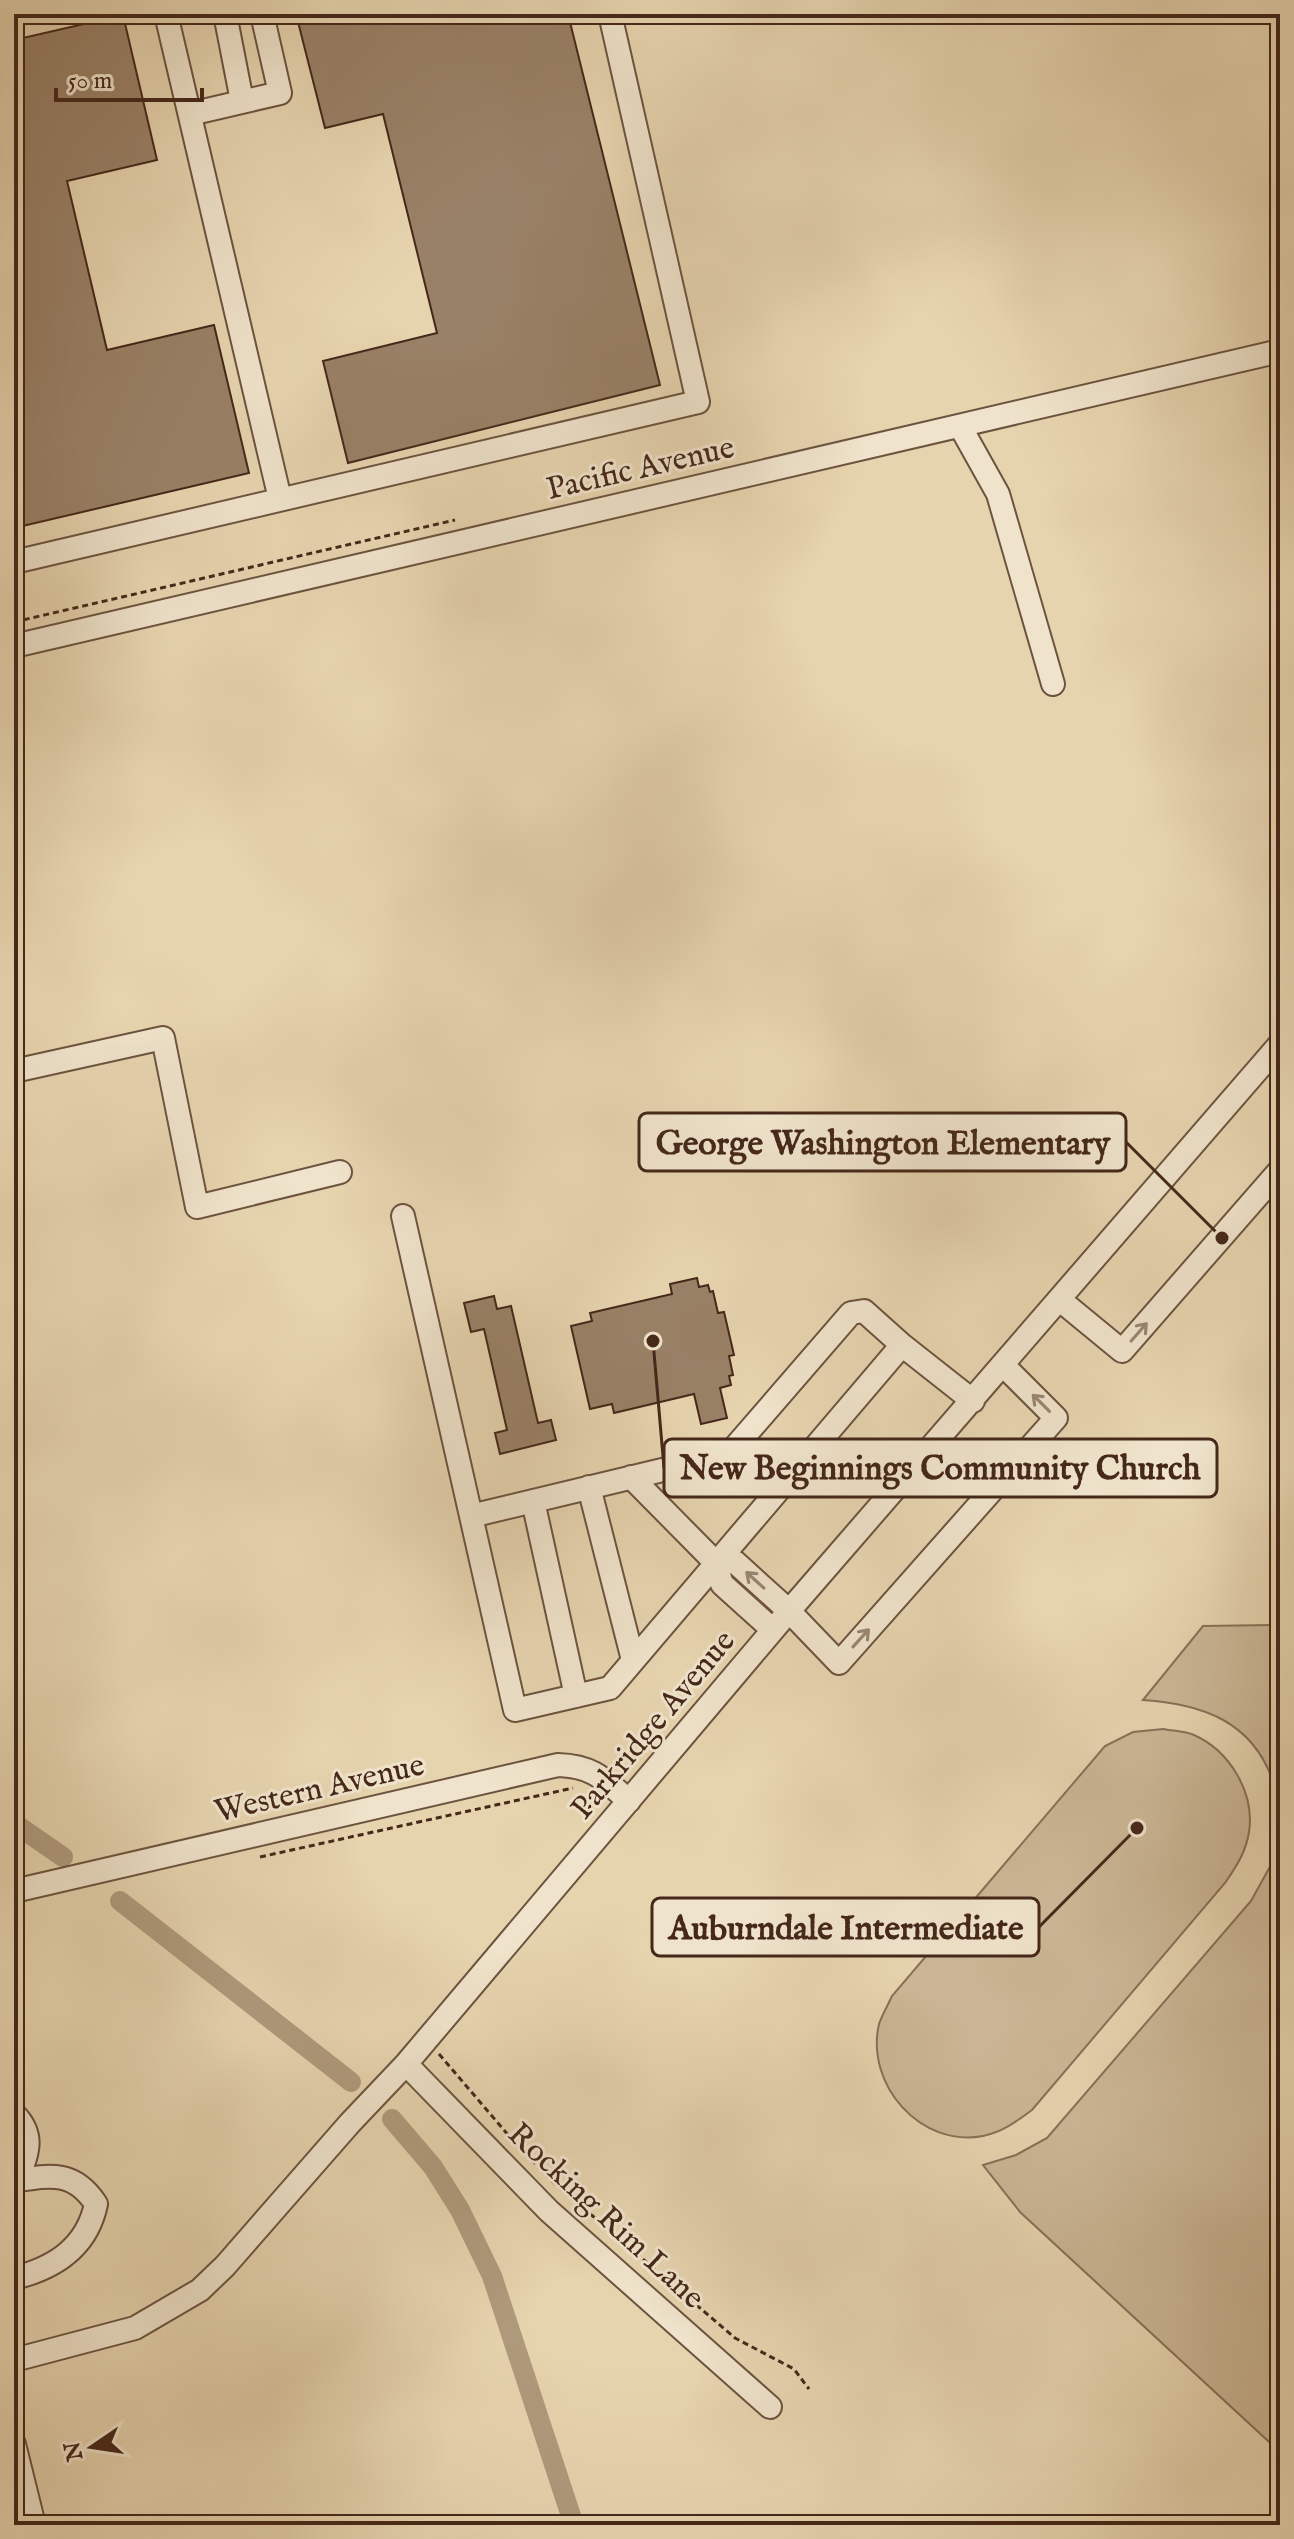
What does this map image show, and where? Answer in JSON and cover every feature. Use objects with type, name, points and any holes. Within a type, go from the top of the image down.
[{"type":"street","points":[[166,14],[280,499]]},
{"type":"street","points":[[225,14],[242,101]]},
{"type":"street","points":[[190,114],[280,93],[262,14]]},
{"type":"street","points":[[14,562],[698,402],[610,14]]},
{"type":"street","name":"Pacific Avenue","points":[[14,646],[1280,351]]},
{"type":"street","points":[[960,426],[998,494],[1053,684]]},
{"type":"street","points":[[14,1071],[163,1038],[197,1207],[340,1172]]},
{"type":"street","name":"Parkridge Avenue","points":[[14,2360],[135,2328],[200,2290],[225,2266],[425,2042],[789,1611],[1280,1044]]},
{"type":"street","points":[[1060,1300],[1122,1351],[1280,1170]]},
{"type":"street","points":[[403,1216],[515,1710],[610,1688],[902,1345]]},
{"type":"street","points":[[471,1516],[729,1454],[851,1313],[864,1311],[973,1401]]},
{"type":"street","points":[[715,1562],[735,1562],[789,1611],[839,1663],[1056,1418],[1004,1366]]},
{"type":"street","points":[[631,1477],[715,1562],[722,1584],[773,1630]]},
{"type":"street","points":[[589,1487],[633,1660]]},
{"type":"street","points":[[533,1501],[576,1696]]},
{"type":"street","name":"Western Avenue","points":[[14,1891],[558,1765],[580,1766],[606,1780],[629,1801]]},
{"type":"street","name":"Rocking Rim Lane","points":[[406,2064],[549,2211],[770,2407]]},
{"type":"street","points":[[14,2114],[26,2127],[28,2152],[15,2180]]},
{"type":"street","points":[[14,2278],[41,2272],[63,2257],[91,2227],[96,2204],[86,2188],[58,2175],[15,2180]]},
{"type":"street","points":[[14,2444],[34,2525]]},
{"type":"path","points":[[261,1857],[581,1788]]},
{"type":"path","points":[[584,1822],[590,1816],[588,1792]]},
{"type":"path","points":[[425,2042],[448,2061],[515,2143],[553,2182],[735,2338],[794,2369],[809,2389]]},
{"type":"shaded area","points":[[1280,1625],[1280,1818],[1274,1786],[1264,1760],[1238,1730],[1205,1712],[1143,1700],[1203,1626]]},
{"type":"shaded area","points":[[1163,1729],[1190,1734],[1207,1742],[1229,1762],[1244,1788],[1250,1817],[1249,1832],[1246,1846],[1233,1871],[1032,2110],[1003,2129],[983,2136],[960,2137],[939,2132],[919,2122],[902,2107],[889,2089],[881,2069],[877,2047],[879,2024],[892,1996],[1105,1746],[1133,1732]]},
{"type":"shaded area","points":[[1280,1822],[1280,2452],[1020,2212],[983,2165],[1016,2155],[1047,2138],[1251,1901],[1272,1863]]},
{"type":"building","points":[[296,14],[568,14],[660,385],[348,463],[323,361],[437,333],[383,114],[325,128]]},
{"type":"building","points":[[123,15],[157,160],[67,181],[107,350],[214,325],[249,473],[14,528],[14,40]]},
{"type":"building","points":[[697,1278],[699,1287],[708,1285],[710,1292],[713,1291],[718,1313],[724,1312],[734,1355],[729,1356],[733,1375],[729,1376],[731,1385],[720,1388],[727,1418],[701,1424],[694,1394],[614,1413],[612,1404],[590,1409],[571,1326],[592,1321],[590,1313],[672,1294],[670,1284]]},
{"type":"building","points":[[494,1296],[497,1309],[511,1306],[538,1423],[551,1420],[556,1440],[500,1454],[495,1433],[507,1430],[484,1329],[471,1332],[464,1303]]},
{"type":"waterway","points":[[14,1823],[63,1857]]},
{"type":"waterway","points":[[120,1901],[351,2082]]},
{"type":"waterway","points":[[392,2119],[433,2167],[460,2210],[492,2276],[574,2525]]},
{"type":"place","name":"George Washington Elementary","points":[[1222,1238]]},
{"type":"place","name":"New Beginnings Community Church","points":[[653,1341]]},
{"type":"place","name":"Auburndale Intermediate","points":[[1137,1828]]}]
